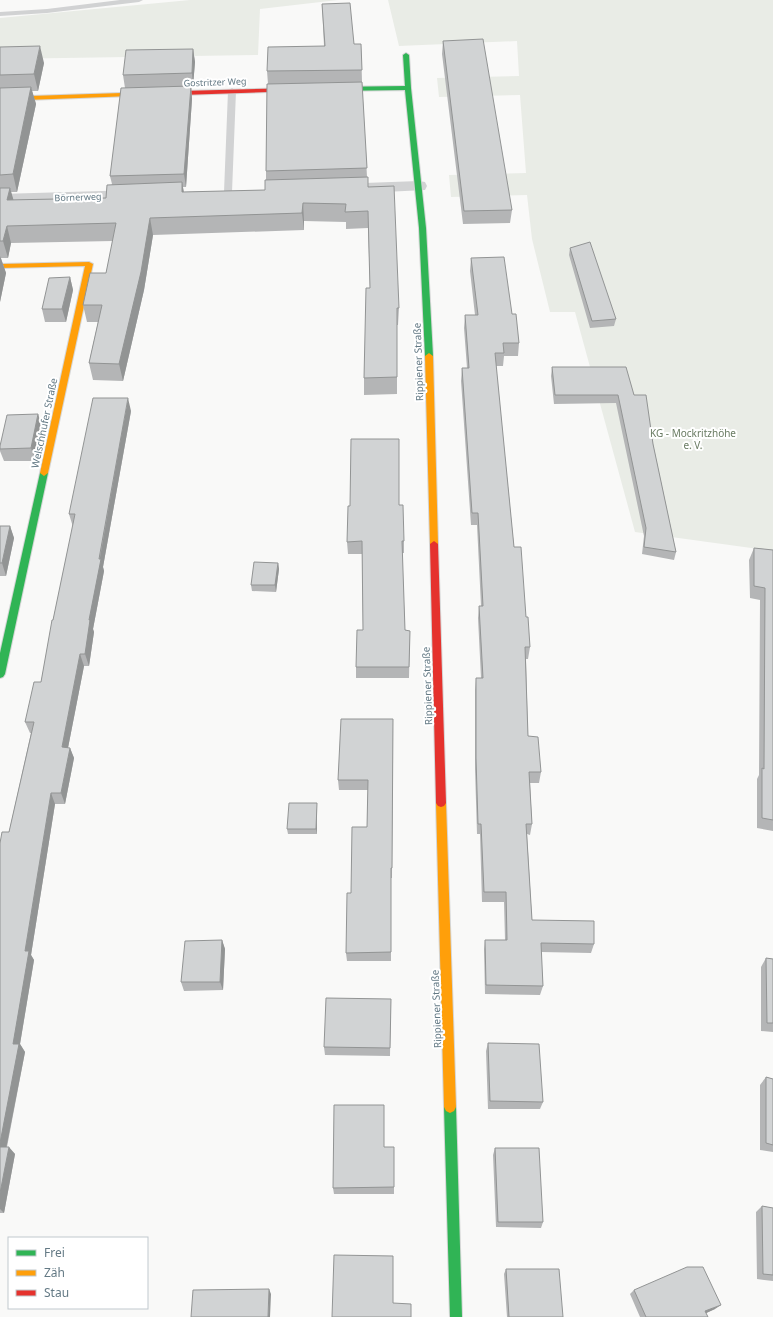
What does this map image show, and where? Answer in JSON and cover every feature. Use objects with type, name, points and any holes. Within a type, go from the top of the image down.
[{"type":"street","name":"Rippiener Straße","points":[[406,54],[407,88],[419,186],[427,303],[456,1317]]},
{"type":"street","points":[[328,90],[407,88]]},
{"type":"street","name":"Gostritzer Weg","points":[[0,99],[304,90]]},
{"type":"street","points":[[347,188],[419,186]]},
{"type":"street","name":"Börnerweg","points":[[0,199],[149,194]]},
{"type":"street","name":"Welschhufer Straße","points":[[0,266],[90,264],[0,674]]},
{"type":"lane","points":[[0,14],[47,11],[139,0]]},
{"type":"lane","points":[[228,192],[232,91]]},
{"type":"green space","points":[[190,0],[338,0],[260,9],[258,55],[0,59],[0,18]]},
{"type":"green space","name":"KG - Mockritzhöhe e. V.","points":[[388,0],[773,0],[773,551],[635,532],[575,312],[550,312],[532,239],[527,195],[451,197],[449,175],[526,173],[520,95],[439,97],[437,78],[519,76],[517,41],[399,46]]},
{"type":"building","points":[[350,3],[354,44],[361,44],[362,70],[267,71],[268,47],[325,46],[322,4]]},
{"type":"building","points":[[483,39],[512,210],[464,211],[443,41]]},
{"type":"building","points":[[40,46],[34,74],[0,75],[0,47]]},
{"type":"building","points":[[193,49],[192,73],[123,75],[126,50]]},
{"type":"building","points":[[362,82],[367,168],[266,171],[267,84]]},
{"type":"building","points":[[191,86],[184,174],[110,176],[121,88]]},
{"type":"building","points":[[31,87],[13,174],[0,175],[0,88]]},
{"type":"building","points":[[368,177],[368,187],[394,186],[399,308],[397,308],[397,377],[364,378],[366,288],[370,288],[368,211],[345,212],[346,204],[303,203],[302,213],[150,218],[141,272],[119,364],[89,363],[102,305],[83,305],[90,273],[106,273],[116,223],[7,226],[3,241],[0,241],[0,188],[10,188],[7,200],[106,198],[107,185],[182,182],[182,192],[265,190],[265,180]]},
{"type":"building","points":[[590,242],[616,319],[592,321],[570,248]]},
{"type":"building","points":[[504,257],[512,314],[516,314],[519,343],[503,343],[504,353],[495,353],[514,547],[521,547],[526,617],[528,617],[530,647],[525,647],[528,736],[538,737],[541,772],[529,772],[532,824],[526,824],[532,920],[594,921],[594,944],[541,943],[543,986],[486,985],[485,940],[507,940],[506,892],[484,892],[481,824],[478,824],[476,678],[483,678],[479,606],[483,606],[478,513],[472,513],[462,368],[469,368],[465,315],[478,315],[471,258]]},
{"type":"building","points":[[70,277],[62,309],[42,309],[49,278]]},
{"type":"building","points":[[552,367],[626,367],[634,395],[646,395],[653,444],[676,552],[644,547],[646,528],[618,395],[555,395]]},
{"type":"building","points":[[93,398],[128,398],[99,559],[101,559],[89,620],[85,654],[80,654],[62,747],[70,748],[61,793],[51,793],[25,951],[29,951],[13,1044],[19,1044],[0,1143],[0,843],[2,832],[9,832],[34,722],[25,722],[34,682],[41,682],[52,620],[75,514],[69,514]]},
{"type":"building","points":[[38,414],[31,448],[0,449],[7,415]]},
{"type":"building","points":[[351,439],[399,439],[399,505],[403,505],[404,541],[402,541],[405,630],[410,631],[409,667],[356,667],[357,630],[363,630],[362,541],[347,542],[348,506],[350,506]]},
{"type":"building","points":[[0,526],[10,526],[2,563],[0,563]]},
{"type":"building","points":[[754,548],[773,550],[773,820],[762,818],[762,768],[764,769],[765,588],[754,586]]},
{"type":"building","points":[[254,562],[278,563],[275,585],[251,585]]},
{"type":"building","points":[[341,719],[393,719],[391,952],[346,953],[347,893],[351,893],[352,827],[367,827],[368,780],[338,780]]},
{"type":"building","points":[[289,803],[317,803],[316,829],[287,829]]},
{"type":"building","points":[[222,940],[220,982],[181,982],[185,941]]},
{"type":"building","points":[[766,958],[773,959],[773,1023],[767,1023]]},
{"type":"building","points":[[326,998],[391,999],[390,1048],[324,1047]]},
{"type":"building","points":[[488,1043],[539,1044],[543,1102],[490,1101]]},
{"type":"building","points":[[766,1077],[773,1079],[773,1145],[766,1143]]},
{"type":"building","points":[[334,1105],[384,1105],[384,1147],[394,1147],[394,1187],[333,1188]]},
{"type":"building","points":[[0,1147],[9,1147],[0,1193]]},
{"type":"building","points":[[495,1148],[539,1148],[543,1222],[498,1222]]},
{"type":"building","points":[[762,1206],[773,1208],[773,1275],[763,1274]]},
{"type":"building","points":[[334,1255],[393,1256],[393,1303],[411,1304],[411,1317],[332,1317]]},
{"type":"building","points":[[687,1267],[703,1267],[721,1305],[705,1311],[708,1317],[646,1317],[634,1290]]},
{"type":"building","points":[[506,1269],[559,1269],[563,1317],[509,1317]]},
{"type":"building","points":[[269,1289],[268,1317],[191,1317],[193,1290]]},
{"type":"traffic: fast","points":[[406,55],[408,88],[423,228],[429,356]]},
{"type":"traffic: fast","points":[[333,89],[407,88]]},
{"type":"traffic: fast","points":[[0,674],[44,473]]},
{"type":"traffic: fast","points":[[450,1107],[456,1317]]},
{"type":"traffic: slow","points":[[0,99],[182,93]]},
{"type":"traffic: slow","points":[[0,266],[89,264],[44,473]]},
{"type":"traffic: slow","points":[[429,356],[434,544]]},
{"type":"traffic: slow","points":[[441,803],[450,1107]]},
{"type":"traffic: jam","points":[[182,93],[297,90]]},
{"type":"traffic: jam","points":[[434,544],[441,803]]}]
